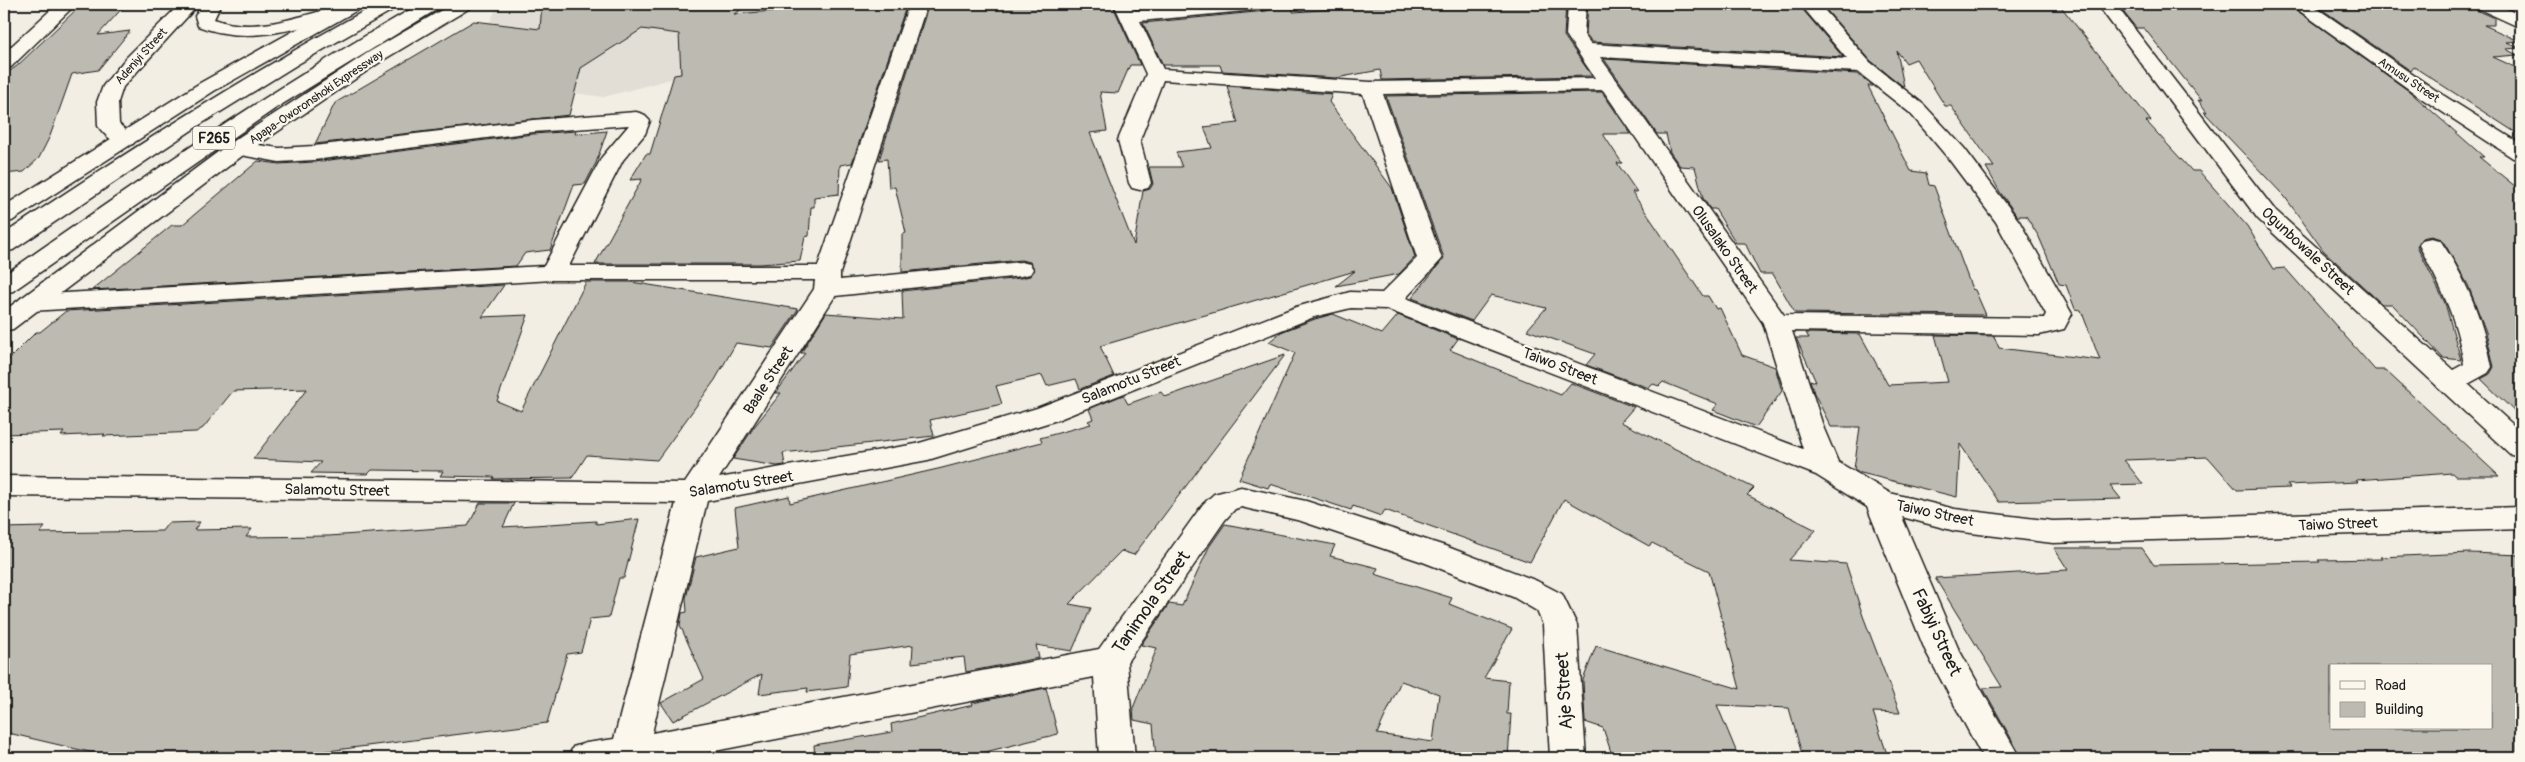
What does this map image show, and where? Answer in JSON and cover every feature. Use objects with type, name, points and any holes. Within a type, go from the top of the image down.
[{"type":"main road","points":[[4,63],[67,4]]},
{"type":"main road","name":"Adeniyi Street","points":[[124,139],[109,126],[107,106],[109,92],[136,60],[190,4]]},
{"type":"main road","points":[[212,4],[204,16],[205,22],[213,27],[240,30],[278,27],[349,7]]},
{"type":"main road","name":"F265","points":[[4,245],[191,122],[327,38],[390,4]]},
{"type":"main road","name":"Apapa-Oworonshoki Expressway","points":[[4,286],[223,132],[379,34],[433,4]]},
{"type":"main road","name":"Apapa-Oworonshoki Expressway","points":[[4,323],[238,148],[376,56],[464,4]]},
{"type":"main road","name":"Baale Street","points":[[629,756],[694,493],[828,281],[918,4]]},
{"type":"main road","points":[[1140,183],[1129,140],[1156,74],[1127,10],[1266,4]]},
{"type":"main road","name":"Olusalako Street","points":[[1577,4],[1575,35],[1776,323],[1810,429],[1826,468]]},
{"type":"main road","points":[[1776,323],[2039,327],[2056,323],[2059,314],[2007,221],[1956,153],[1917,109],[1863,66],[1809,4]]},
{"type":"main road","name":"Ogunbowale Street","points":[[2106,4],[2266,214],[2521,448]]},
{"type":"main road","name":"Amusu Street","points":[[2299,4],[2431,96],[2521,153]]},
{"type":"main road","points":[[2483,4],[2521,23]]},
{"type":"main road","points":[[4,216],[207,87],[349,7]]},
{"type":"main road","points":[[1587,50],[1863,66]]},
{"type":"main road","points":[[1156,74],[1371,88],[1611,84]]},
{"type":"main road","points":[[1371,88],[1430,260],[1389,301]]},
{"type":"main road","points":[[238,148],[279,155],[314,153],[533,126],[636,118],[640,121],[638,130],[612,157],[554,273]]},
{"type":"main road","points":[[2431,245],[2458,295],[2472,331],[2478,367],[2450,383]]},
{"type":"main road","points":[[30,303],[554,273],[828,281],[1021,270]]},
{"type":"main road","name":"Salamotu Street","points":[[4,486],[694,493],[918,453],[1047,414],[1305,312],[1350,300],[1389,301]]},
{"type":"main road","name":"Taiwo Street","points":[[1389,301],[1826,468],[1880,502],[1955,520],[2053,532],[2521,518]]},
{"type":"main road","name":"Aje Street","points":[[1214,512],[1225,501],[1242,497],[1306,512],[1434,554],[1525,588],[1550,603],[1560,625],[1568,758]]},
{"type":"main road","name":"Fabiyi Street","points":[[1880,502],[1942,650],[2002,758]]},
{"type":"main road","name":"Tanimola Street","points":[[1117,758],[1110,660],[1214,512]]},
{"type":"main road","points":[[586,758],[629,756],[1110,660]]},
{"type":"shaded area","points":[[506,4],[951,4],[604,97],[464,79],[496,9]]},
{"type":"building","points":[[82,4],[126,4],[98,35],[130,31],[98,70],[72,74],[50,136],[39,158],[24,172],[4,174],[4,75],[17,66]]},
{"type":"building","points":[[542,4],[751,4],[734,14],[868,4],[907,4],[852,163],[840,165],[839,194],[814,197],[814,207],[811,207],[809,236],[805,237],[800,261],[760,264],[595,264],[642,179],[630,180],[646,154],[650,154],[674,75],[681,74],[679,34],[642,29],[581,68],[569,115],[315,144],[335,103],[474,21],[540,29]]},
{"type":"building","points":[[929,4],[1112,4],[1140,65],[1130,65],[1118,93],[1100,92],[1107,131],[1090,133],[1134,245],[1143,191],[1150,189],[1153,184],[1149,167],[1182,167],[1176,152],[1212,148],[1204,127],[1238,123],[1227,86],[1332,94],[1329,102],[1392,188],[1415,257],[1399,274],[1336,286],[1355,271],[1100,346],[1114,376],[1080,389],[1076,379],[1047,386],[1042,375],[996,386],[1002,404],[930,420],[934,436],[783,453],[785,465],[777,466],[733,459],[754,427],[781,393],[776,393],[805,353],[801,353],[826,313],[903,319],[902,291],[1021,278],[1030,276],[1035,270],[1030,262],[1021,260],[902,272],[902,234],[906,233],[895,187],[889,188],[887,159],[879,160]]},
{"type":"building","points":[[1134,4],[1187,4],[1136,8]]},
{"type":"building","points":[[1277,4],[1293,4],[1293,12],[1407,4],[1566,4],[1564,36],[1592,76],[1382,80],[1380,70],[1336,78],[1222,71],[1220,65],[1163,65],[1143,23],[1266,11],[1274,9]]},
{"type":"building","points":[[1588,4],[1798,4],[1843,57],[1592,42],[1586,34]]},
{"type":"building","points":[[1821,4],[2059,4],[2151,121],[2146,121],[2192,171],[2199,171],[2247,226],[2274,269],[2285,268],[2375,370],[2385,370],[2499,476],[2455,476],[2452,473],[2356,480],[2358,482],[2287,485],[2290,488],[2237,490],[2208,457],[2124,460],[2143,484],[2110,485],[2121,499],[1999,502],[1960,444],[1957,497],[1861,473],[1854,469],[1860,427],[1831,427],[1814,393],[1810,380],[1816,382],[1796,338],[1809,338],[1806,333],[1860,334],[1888,385],[1948,382],[1935,335],[1994,336],[1999,348],[2100,360],[2081,310],[2075,309],[2066,285],[2059,284],[2039,237],[2026,216],[2017,216],[2000,192],[1986,167],[1994,167],[1951,106],[1945,106],[1916,59],[1906,63],[1897,51],[1904,87],[1871,61]]},
{"type":"building","points":[[2117,4],[2288,4],[2409,91],[2484,157],[2479,157],[2521,191],[2521,418],[2481,379],[2490,374],[2494,367],[2486,332],[2468,285],[2442,239],[2431,236],[2422,238],[2417,246],[2445,303],[2461,360],[2443,358],[2392,304],[2382,304],[2323,250],[2285,197],[2204,112],[2207,112],[2198,100],[2202,101],[2144,28],[2136,28]]},
{"type":"building","points":[[2314,4],[2472,4],[2476,10],[2494,18],[2494,25],[2484,25],[2519,41],[2507,42],[2519,48],[2506,49],[2517,55],[2493,57],[2521,70],[2521,136],[2414,67],[2411,71]]},
{"type":"building","points":[[1604,59],[1857,74],[1873,86],[1868,86],[1911,171],[1926,173],[1929,185],[1934,186],[1972,289],[1975,290],[1986,315],[1795,313],[1773,274],[1760,274],[1745,243],[1736,243],[1715,209],[1710,209],[1703,198],[1695,167],[1680,166],[1670,152],[1666,134],[1657,134]]},
{"type":"building","points":[[1602,92],[1631,134],[1603,134],[1622,163],[1617,163],[1637,192],[1632,192],[1703,296],[1708,296],[1716,309],[1720,308],[1742,355],[1775,367],[1782,391],[1756,427],[1713,410],[1718,404],[1663,382],[1659,386],[1653,384],[1649,388],[1586,365],[1595,354],[1527,330],[1546,308],[1491,295],[1472,321],[1412,298],[1444,258],[1386,96]]},
{"type":"building","points":[[576,131],[575,134],[607,131],[596,163],[585,184],[574,185],[550,250],[525,253],[516,266],[92,290],[172,225],[182,225],[258,161],[279,164],[314,162],[533,134]]},
{"type":"building","points":[[586,282],[631,282],[798,309],[772,348],[736,343],[715,380],[657,460],[587,455],[572,478],[493,479],[494,477],[440,476],[443,471],[372,470],[368,474],[311,473],[321,462],[253,459],[307,389],[233,391],[203,428],[196,432],[103,436],[105,434],[61,436],[64,432],[4,434],[4,364],[36,332],[40,332],[66,311],[504,285],[482,317],[528,315],[497,401],[521,411]]},
{"type":"building","points":[[1333,314],[1382,334],[1398,315],[1458,339],[1450,350],[1561,395],[1571,383],[1634,407],[1621,422],[1754,488],[1747,495],[1816,530],[1789,560],[1846,564],[1863,616],[1900,713],[1873,712],[1887,754],[1856,753],[1858,758],[1803,758],[1789,708],[1717,705],[1739,758],[1613,758],[1603,728],[1585,722],[1583,680],[1596,646],[1740,689],[1709,571],[1652,543],[1649,546],[1564,499],[1530,562],[1385,510],[1381,516],[1353,506],[1351,510],[1270,484],[1268,488],[1239,479],[1295,353],[1269,342],[1281,332]]},
{"type":"building","points":[[1285,355],[1134,555],[1121,551],[1069,604],[1091,608],[1072,651],[1036,645],[1039,658],[966,672],[964,657],[912,663],[913,645],[850,654],[847,687],[807,692],[808,688],[759,694],[762,674],[673,721],[661,703],[704,679],[680,625],[682,613],[687,612],[686,598],[696,557],[739,547],[735,508],[789,496],[790,503],[942,468],[1042,442],[1040,438],[1091,424],[1088,421],[1093,419],[1089,409],[1123,395],[1128,404],[1161,392],[1165,397]]},
{"type":"building","points":[[480,503],[514,503],[503,527],[596,521],[596,524],[639,519],[624,578],[619,578],[609,617],[590,619],[581,652],[567,654],[547,723],[273,758],[115,758],[4,732],[4,528],[45,527],[40,533],[162,531],[168,523],[200,522],[194,530],[252,529],[246,537],[329,536],[468,526]]},
{"type":"building","points":[[1225,524],[1335,545],[1330,556],[1378,568],[1375,574],[1452,598],[1449,604],[1512,629],[1484,678],[1509,681],[1507,714],[1511,714],[1508,758],[1156,758],[1153,724],[1134,720],[1133,708],[1157,648],[1141,645],[1169,604],[1182,606],[1209,547]],"holes":[[[1401,681],[1439,694],[1433,742],[1377,734]]]},
{"type":"building","points":[[2054,548],[2142,548],[2154,565],[2320,562],[2318,560],[2382,559],[2380,557],[2470,553],[2521,555],[2521,758],[2022,758],[1983,688],[2002,687],[1935,578],[2068,570]]},
{"type":"building","points":[[1046,688],[1058,734],[961,758],[815,758],[814,745],[892,732],[891,724],[973,705],[972,703]]}]
